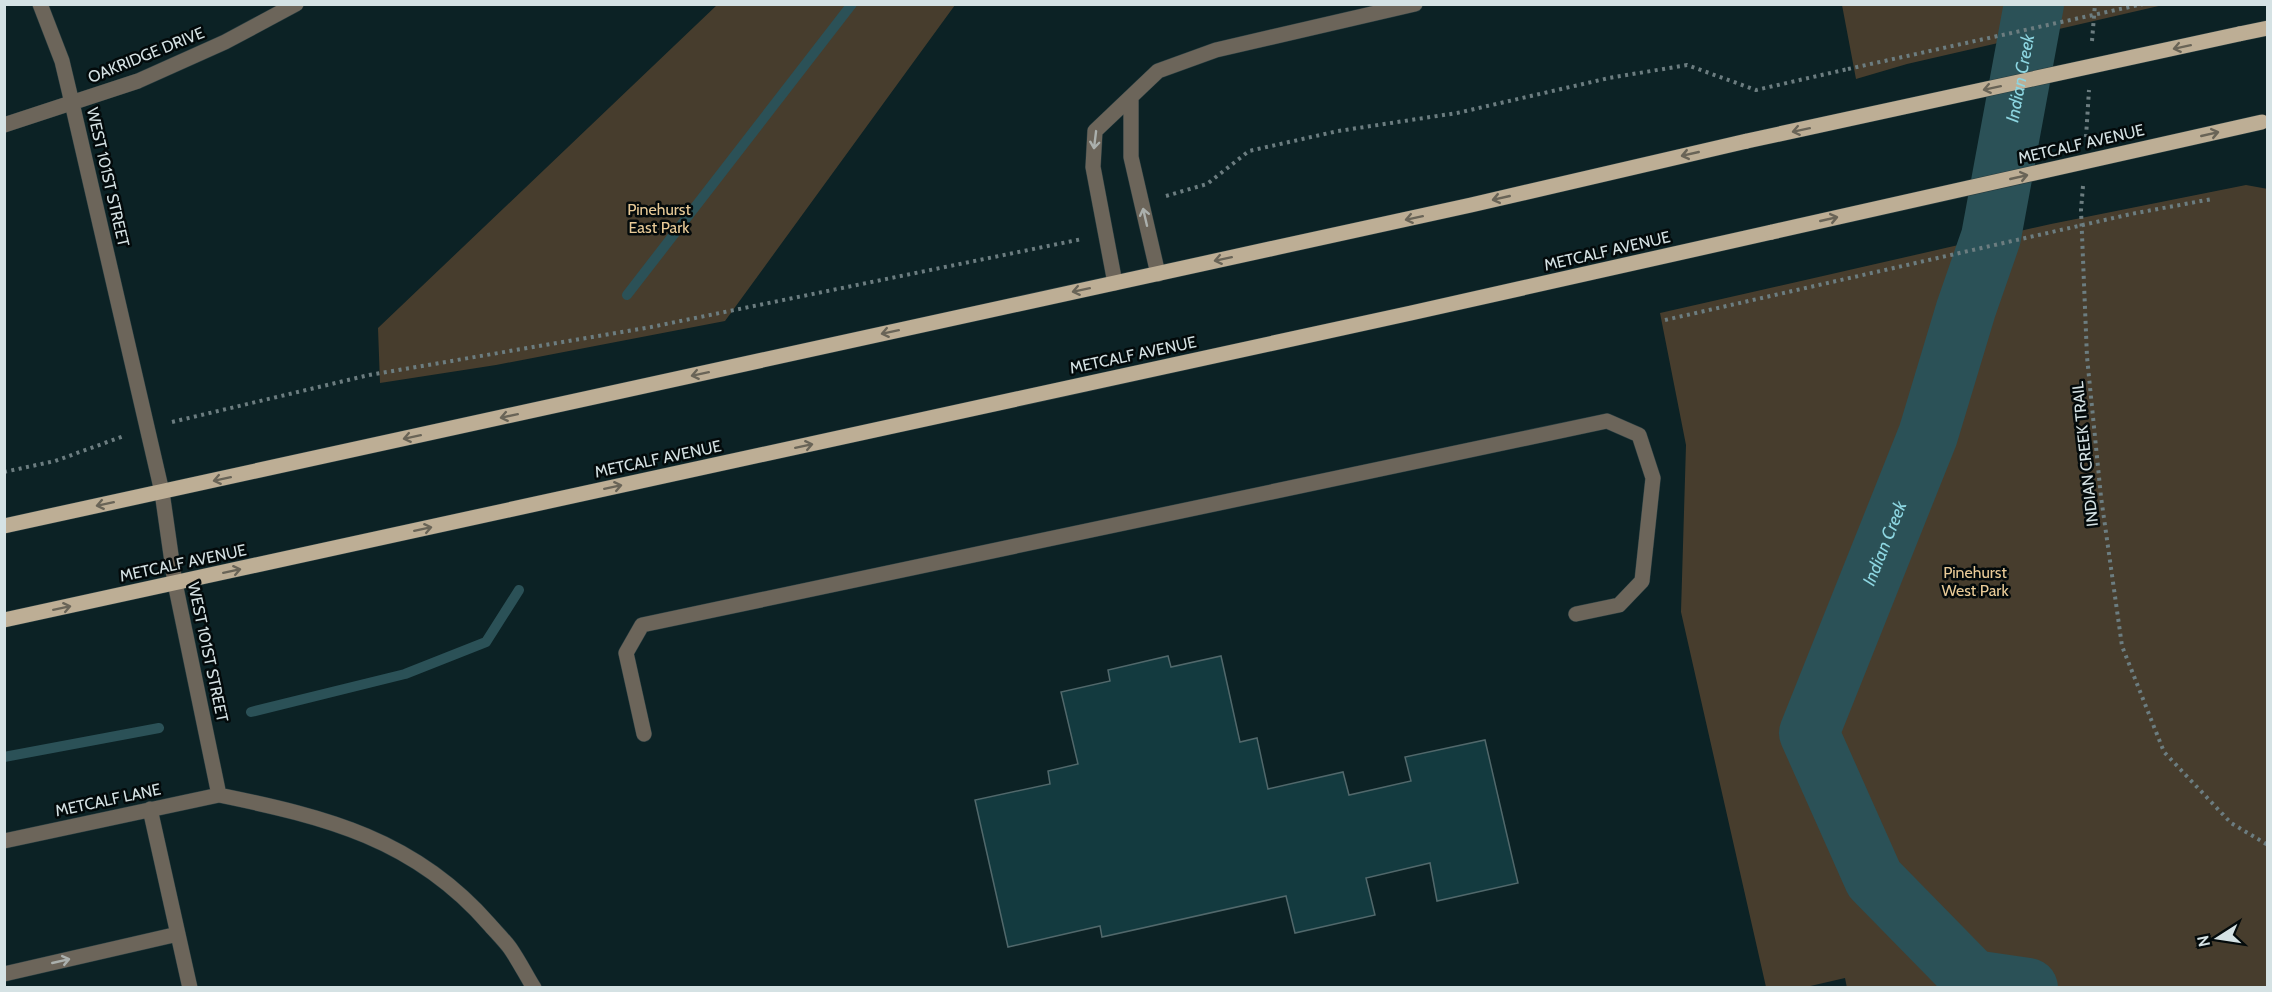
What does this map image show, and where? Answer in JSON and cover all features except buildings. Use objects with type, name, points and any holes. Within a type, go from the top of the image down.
[{"type":"main road","points":[[4,526],[2268,28]]},
{"type":"main road","name":"METCALF AVENUE","points":[[4,620],[1411,313],[2265,122]]},
{"type":"street","name":"WEST 101ST STREET","points":[[40,4],[62,61],[162,492],[175,583],[219,795]]},
{"type":"street","name":"OAKRIDGE DRIVE","points":[[4,125],[138,81],[214,47],[296,4]]},
{"type":"street","points":[[1115,283],[1093,167],[1095,131],[1158,71],[1216,50],[1415,4]]},
{"type":"street","points":[[1131,97],[1131,158],[1158,274]]},
{"type":"street","points":[[644,734],[626,653],[642,625],[1607,421],[1640,435],[1653,478],[1642,581],[1619,605],[1576,614]]},
{"type":"street","points":[[219,795],[295,812],[346,827],[398,849],[446,882],[472,904],[510,947],[534,987]]},
{"type":"street","name":"METCALF LANE","points":[[4,841],[219,795]]},
{"type":"street","points":[[150,810],[190,987]]},
{"type":"street","points":[[4,974],[178,934]]},
{"type":"path","points":[[2092,50],[2095,4]]},
{"type":"path","points":[[1143,207],[1161,198],[1207,184],[1249,151],[1338,131],[1457,113],[1609,78],[1687,65],[1756,90],[2143,4]]},
{"type":"path","points":[[2086,141],[2090,84]]},
{"type":"path","name":"INDIAN CREEK TRAIL","points":[[2084,176],[2081,210],[2087,357],[2101,497],[2122,646],[2164,752],[2231,823],[2268,845]]},
{"type":"path","points":[[1665,320],[2131,214],[2212,199]]},
{"type":"path","points":[[4,472],[55,461],[147,428],[369,375],[651,327],[1080,240],[1105,227]]},
{"type":"green space","points":[[1842,4],[2163,5],[1907,64],[1856,79]]},
{"type":"green space","name":"Pinehurst East Park","points":[[717,5],[955,5],[725,321],[496,365],[380,383],[378,328]]},
{"type":"green space","name":"Pinehurst West Park","points":[[2246,185],[2268,189],[2267,987],[1847,988],[1845,978],[1806,987],[1766,987],[1681,612],[1686,445],[1660,313],[2051,224]]},
{"type":"waterway","points":[[627,295],[852,4]]},
{"type":"waterway","name":"Indian Creek","points":[[2028,988],[1973,980],[1874,879],[1809,733],[1928,435],[1966,309],[1991,237],[2034,4]]},
{"type":"waterway","points":[[251,712],[405,674],[486,642],[519,590]]},
{"type":"waterway","points":[[4,757],[159,728]]}]
